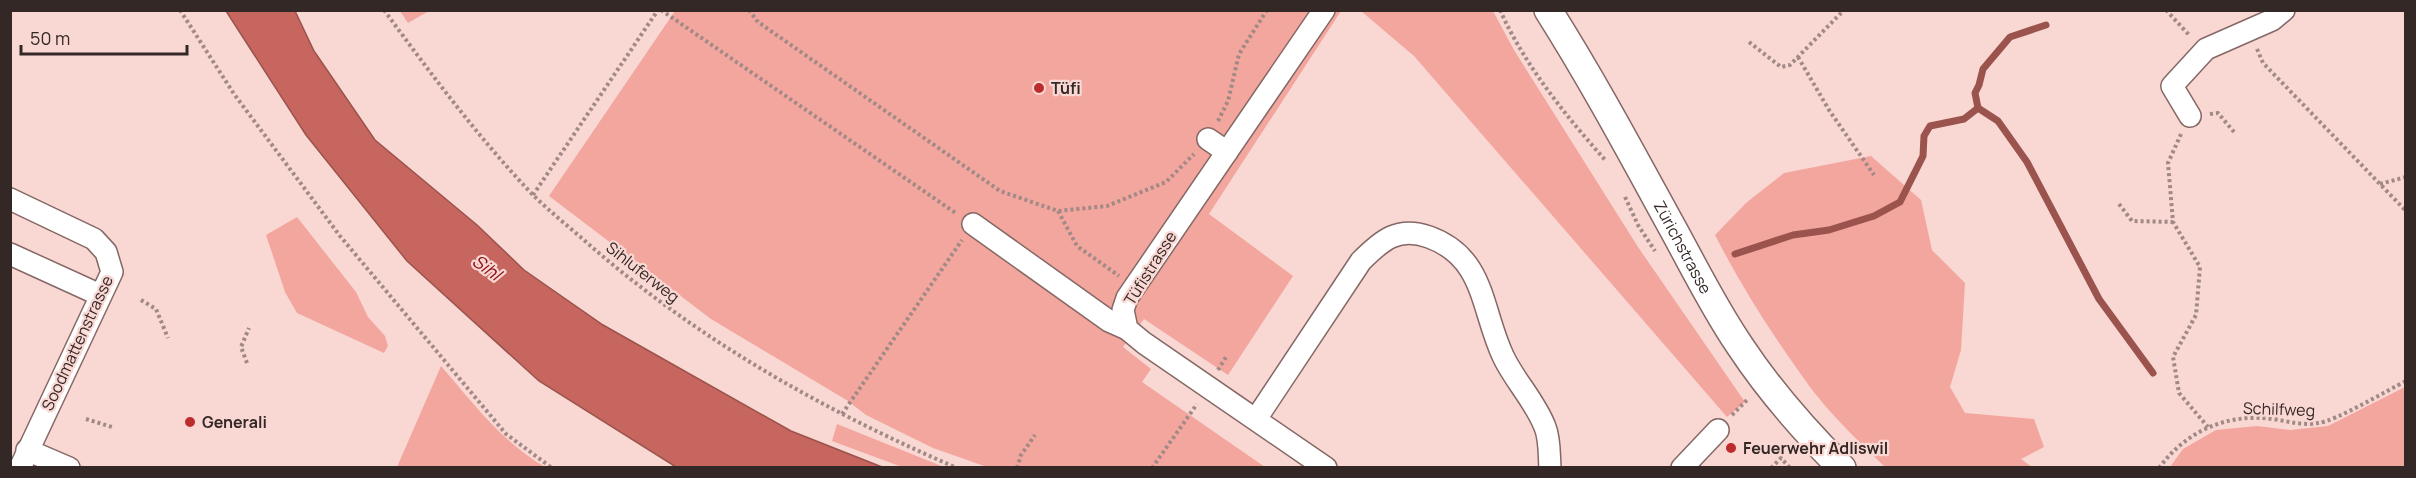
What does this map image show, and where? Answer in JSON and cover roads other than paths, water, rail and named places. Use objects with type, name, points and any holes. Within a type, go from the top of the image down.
[{"type":"main road","name":"Zürichstrasse","points":[[1548,10],[1596,88],[1716,309],[1739,345],[1764,381],[1818,444],[1842,468]]},
{"type":"street","name":"Tüfistrasse","points":[[1324,10],[1127,298],[1123,310],[1127,329],[1144,343],[1326,468]]},
{"type":"street","points":[[2190,116],[2172,86],[2204,52],[2272,20],[2284,10]]},
{"type":"street","points":[[1208,139],[1227,152]]},
{"type":"street","name":"Soodmattenstrasse","points":[[10,199],[94,239],[106,252],[112,272],[24,459]]},
{"type":"street","points":[[973,224],[1109,321],[1127,329]]},
{"type":"street","points":[[1256,419],[1360,261],[1376,245],[1390,237],[1404,232],[1416,232],[1455,250],[1471,268],[1497,344],[1509,369],[1545,428],[1550,468]]},
{"type":"street","points":[[10,255],[100,294]]},
{"type":"street","points":[[1682,468],[1718,430]]},
{"type":"street","points":[[24,459],[69,468]]},
{"type":"water","name":"Sihl","points":[[226,11],[295,11],[314,51],[375,140],[477,225],[524,270],[603,325],[791,431],[882,467],[676,467],[539,381],[407,261],[306,135]]},
{"type":"waterway","points":[[1735,254],[1793,235],[1829,230],[1874,216],[1900,202],[1923,156],[1924,136],[1930,126],[1964,119],[1978,108],[1975,93],[1983,69],[2010,37],[2046,25]]},
{"type":"waterway","points":[[1978,108],[1998,121],[2027,162],[2099,299],[2153,373]]},
{"type":"place","name":"Tüfi","points":[[1039,88]]},
{"type":"place","name":"Generali","points":[[190,422]]},
{"type":"place","name":"Feuerwehr Adliswil","points":[[1731,448]]}]
